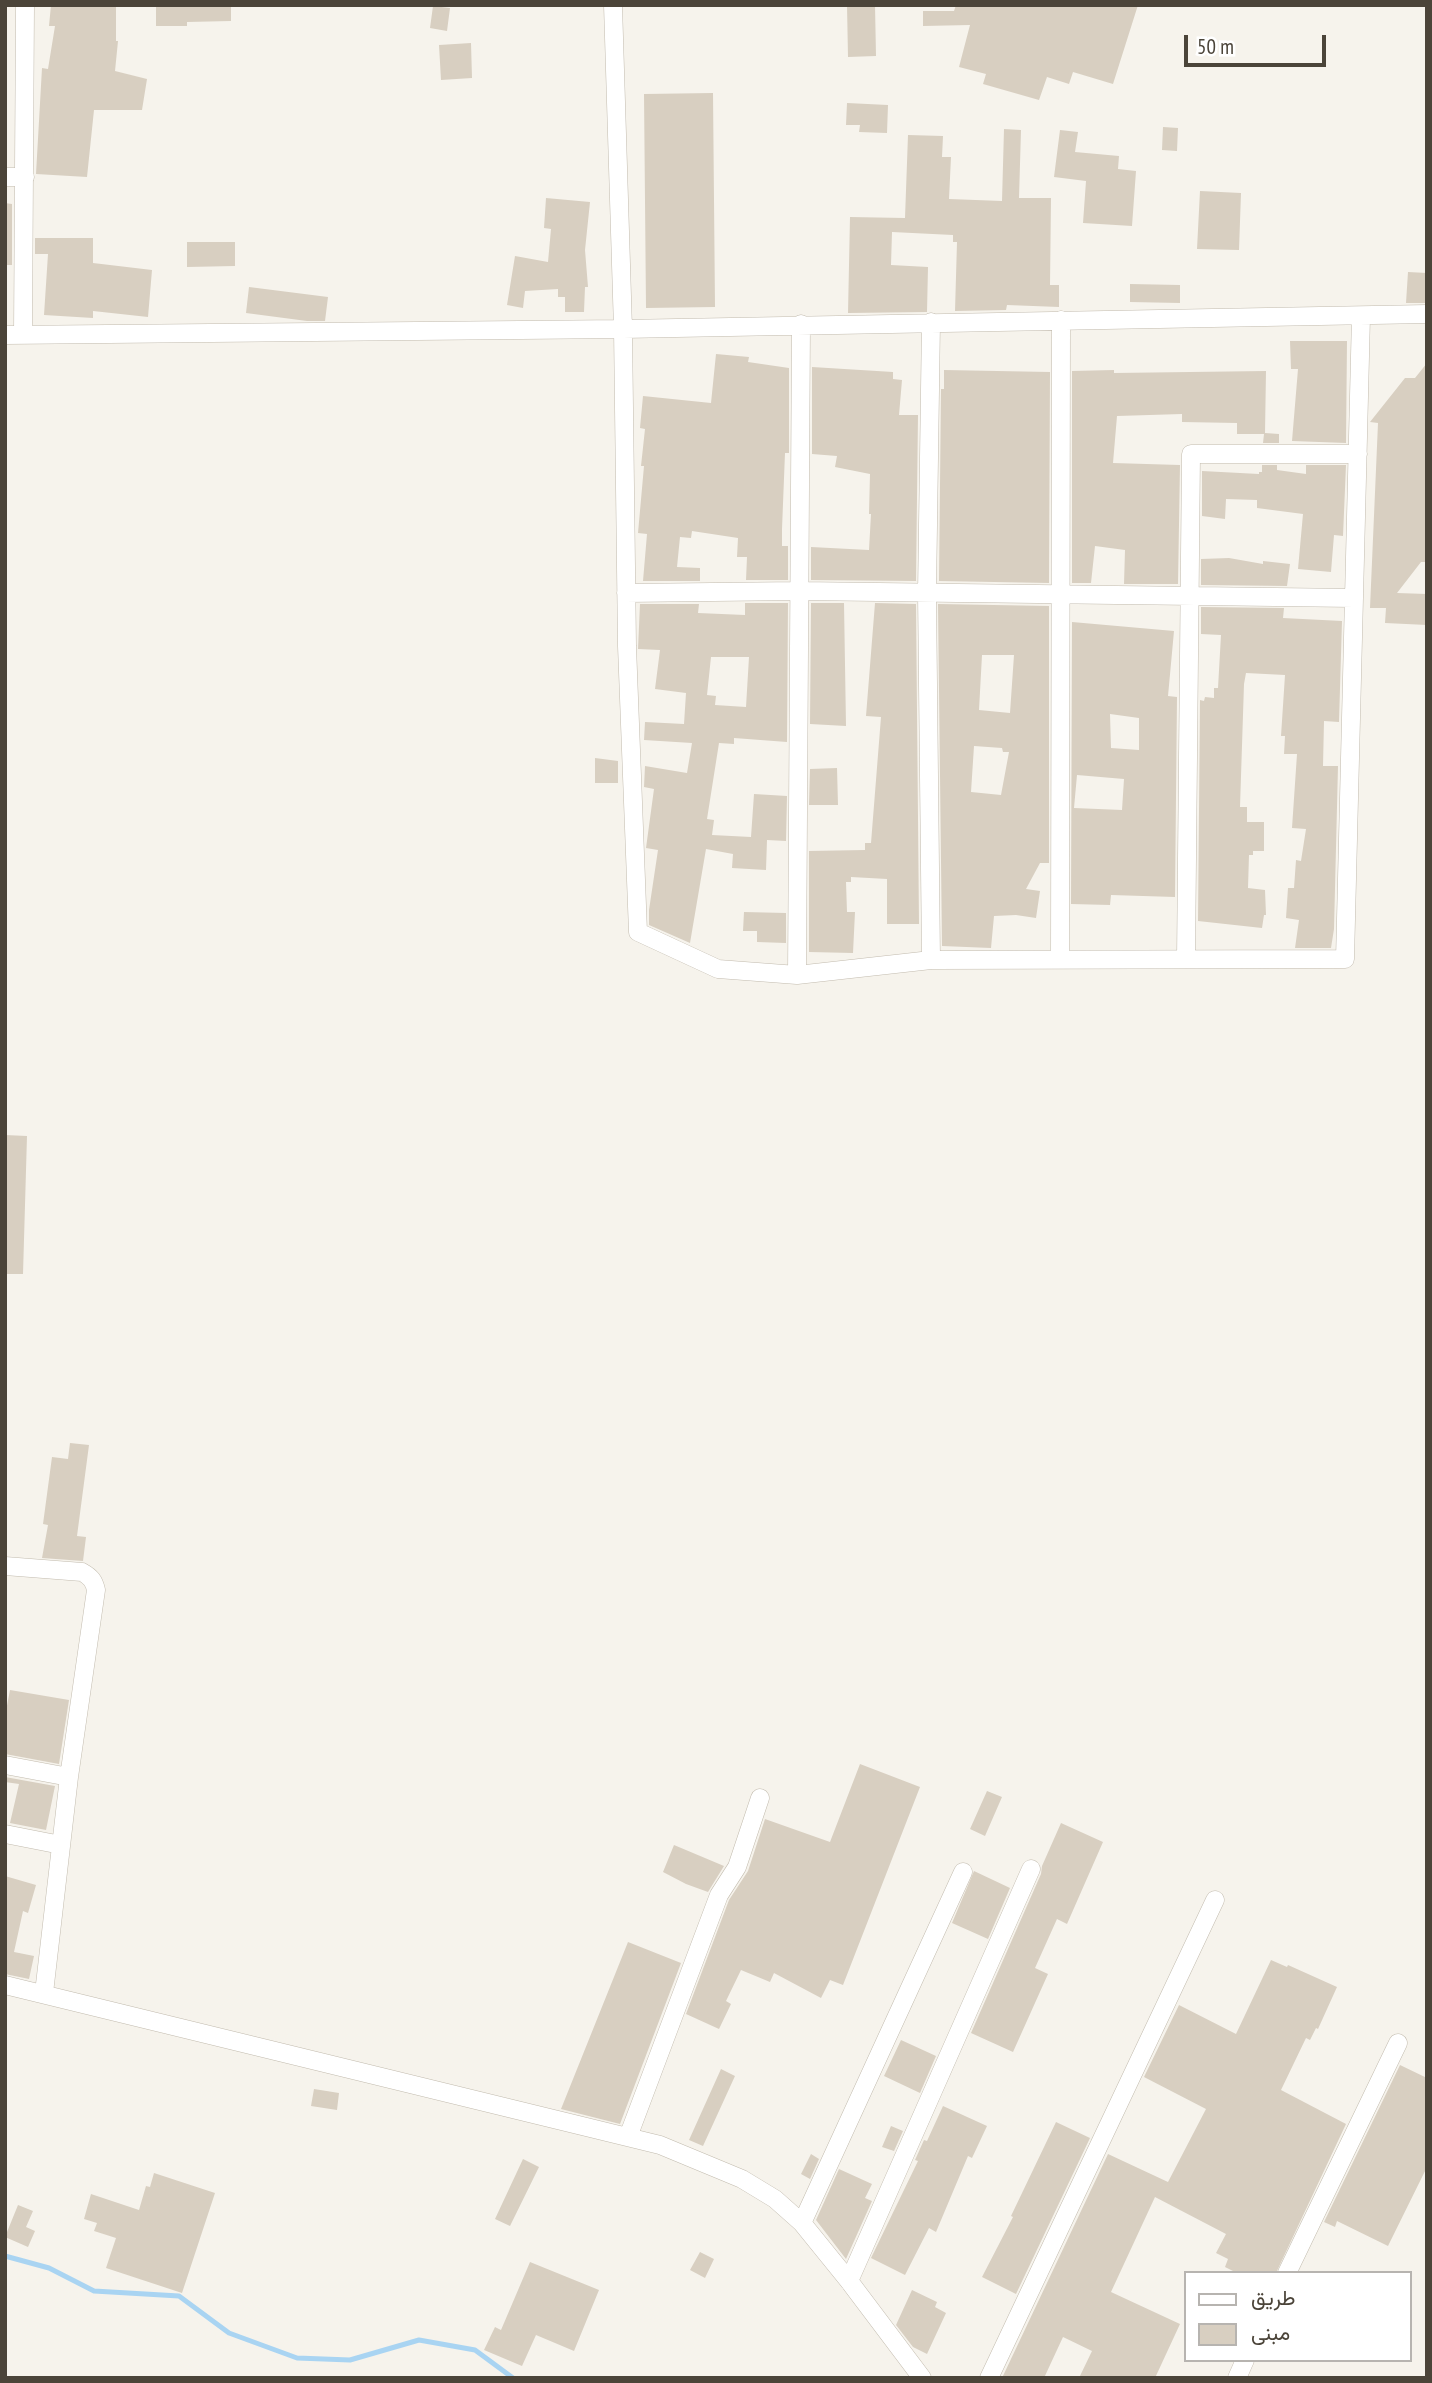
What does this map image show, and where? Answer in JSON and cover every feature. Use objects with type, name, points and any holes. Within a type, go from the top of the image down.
[{"type":"street","points":[[25,5],[25,177],[14,335],[623,329],[1427,314]]},
{"type":"street","points":[[613,5],[623,329],[626,593],[638,932],[718,969],[797,975],[931,960],[1345,959],[1361,316]]},
{"type":"street","points":[[5,177],[25,177]]},
{"type":"street","points":[[1060,959],[1061,320]]},
{"type":"street","points":[[931,322],[927,593],[931,960]]},
{"type":"street","points":[[797,975],[801,324]]},
{"type":"street","points":[[1185,959],[1191,454],[1358,454]]},
{"type":"street","points":[[626,593],[799,591],[1354,598]]},
{"type":"street","points":[[5,1566],[82,1572],[94,1582],[96,1590],[69,1777],[44,1993]]},
{"type":"street","points":[[5,1765],[69,1777]]},
{"type":"street","points":[[628,2137],[719,1895],[737,1867],[760,1798]]},
{"type":"street","points":[[5,1833],[61,1845]]},
{"type":"street","points":[[849,2281],[1031,1869]]},
{"type":"street","points":[[802,2223],[963,1872]]},
{"type":"street","points":[[989,2378],[1215,1900]]},
{"type":"street","points":[[5,1985],[660,2145],[742,2179],[775,2199],[802,2223],[922,2378]]},
{"type":"street","points":[[1288,2271],[1398,2043]]},
{"type":"street","points":[[1237,2378],[1244,2362]]},
{"type":"building","points":[[51,5],[116,5],[118,41],[115,71],[147,79],[142,110],[94,110],[87,177],[36,174],[42,68],[48,69],[55,26],[49,26]]},
{"type":"building","points":[[156,5],[231,5],[231,21],[156,26]]},
{"type":"building","points":[[847,5],[875,5],[876,56],[848,57]]},
{"type":"building","points":[[956,5],[1138,5],[1113,84],[1073,72],[1069,84],[1047,77],[1039,100],[983,84],[986,74],[959,67],[970,25],[923,26],[923,11],[954,11]]},
{"type":"building","points":[[433,6],[450,8],[447,31],[430,28]]},
{"type":"building","points":[[471,43],[472,78],[441,80],[439,45]]},
{"type":"building","points":[[713,93],[715,307],[646,308],[644,94]]},
{"type":"building","points":[[847,103],[888,105],[887,133],[859,132],[860,125],[846,125]]},
{"type":"building","points":[[1163,127],[1178,128],[1177,151],[1162,150]]},
{"type":"building","points":[[1004,129],[1021,130],[1019,198],[1051,198],[1050,285],[1059,285],[1059,307],[1007,305],[1006,310],[955,311],[957,242],[953,242],[953,235],[892,232],[891,265],[928,267],[927,312],[848,313],[850,217],[905,218],[908,135],[943,136],[942,157],[951,157],[949,199],[1002,201]]},
{"type":"building","points":[[1060,130],[1078,132],[1075,152],[1119,156],[1118,169],[1136,171],[1132,226],[1083,223],[1086,181],[1054,177]]},
{"type":"building","points":[[1200,191],[1241,193],[1239,250],[1197,249]]},
{"type":"building","points":[[546,198],[590,202],[585,250],[588,287],[585,287],[584,312],[565,312],[565,297],[558,297],[558,289],[525,291],[523,308],[507,305],[515,256],[548,262],[551,229],[544,228]]},
{"type":"building","points":[[5,203],[12,204],[12,265],[5,265]]},
{"type":"building","points":[[35,238],[93,238],[93,263],[152,270],[148,317],[93,311],[93,318],[44,315],[48,254],[35,254]]},
{"type":"building","points":[[187,242],[235,242],[235,266],[187,267]]},
{"type":"building","points":[[1408,272],[1427,273],[1427,303],[1406,303]]},
{"type":"building","points":[[1130,284],[1180,285],[1180,303],[1130,302]]},
{"type":"building","points":[[249,287],[328,297],[325,321],[246,313]]},
{"type":"building","points":[[1290,341],[1347,341],[1346,443],[1292,441],[1298,369],[1291,369]]},
{"type":"building","points":[[716,354],[749,357],[748,362],[789,368],[789,453],[785,453],[782,529],[782,546],[788,546],[788,580],[746,580],[747,557],[737,557],[738,538],[692,531],[691,538],[680,537],[677,567],[700,568],[700,581],[643,581],[647,534],[638,533],[644,466],[641,466],[645,429],[640,428],[643,396],[711,403]]},
{"type":"building","points":[[1427,363],[1426,562],[1421,562],[1397,593],[1427,594],[1427,625],[1385,623],[1386,608],[1370,608],[1378,423],[1370,422],[1405,378],[1415,378]]},
{"type":"building","points":[[812,367],[893,372],[893,379],[902,380],[899,415],[918,415],[916,581],[811,580],[811,547],[869,550],[871,514],[870,474],[835,467],[837,456],[812,454]]},
{"type":"building","points":[[944,370],[1050,372],[1049,583],[939,581],[941,389],[944,389]]},
{"type":"building","points":[[1114,370],[1114,373],[1266,371],[1265,433],[1279,434],[1279,443],[1263,443],[1264,434],[1237,434],[1237,423],[1182,422],[1182,414],[1117,416],[1113,463],[1180,465],[1178,584],[1124,584],[1125,550],[1095,546],[1091,583],[1072,583],[1072,371]]},
{"type":"building","points":[[1262,465],[1277,465],[1277,470],[1306,474],[1306,465],[1346,465],[1343,536],[1334,535],[1331,572],[1298,569],[1303,514],[1257,508],[1257,500],[1226,499],[1225,519],[1202,516],[1202,471],[1259,474],[1262,472]]},
{"type":"building","points":[[1229,558],[1263,564],[1263,561],[1290,564],[1287,586],[1201,585],[1201,559]]},
{"type":"building","points":[[745,603],[788,603],[787,742],[734,738],[734,744],[719,743],[707,819],[714,820],[712,835],[751,837],[754,794],[787,796],[786,841],[767,840],[766,870],[732,868],[733,854],[706,849],[690,943],[649,925],[658,850],[646,848],[654,789],[644,787],[645,766],[687,773],[692,743],[644,740],[645,722],[684,724],[686,693],[655,689],[660,650],[638,649],[640,604],[699,604],[698,613],[745,615]],"holes":[[[711,657],[749,657],[746,707],[715,705],[716,696],[707,695]]]},
{"type":"building","points":[[811,603],[844,603],[846,726],[810,724]]},
{"type":"building","points":[[875,603],[916,604],[919,924],[887,924],[887,879],[851,877],[851,882],[846,882],[847,912],[855,912],[853,953],[809,952],[809,851],[865,850],[865,843],[871,843],[881,717],[866,716]]},
{"type":"building","points":[[938,604],[1049,606],[1049,863],[1040,863],[1026,889],[1040,891],[1036,918],[994,916],[991,948],[942,946]],"holes":[[[982,655],[1014,655],[1010,713],[979,710]],[[974,746],[1002,748],[1003,752],[1009,752],[1001,795],[971,792]]]},
{"type":"building","points":[[1201,607],[1284,608],[1283,618],[1342,621],[1339,722],[1324,721],[1323,766],[1338,766],[1334,929],[1331,948],[1295,948],[1299,920],[1286,918],[1288,888],[1294,888],[1296,860],[1301,861],[1306,829],[1292,828],[1297,754],[1284,754],[1285,736],[1281,736],[1285,675],[1246,673],[1244,684],[1240,807],[1247,807],[1247,822],[1264,822],[1264,851],[1253,851],[1253,855],[1249,855],[1248,888],[1265,890],[1266,915],[1262,928],[1198,921],[1200,700],[1204,701],[1205,697],[1214,698],[1214,688],[1218,688],[1221,635],[1201,634]]},
{"type":"building","points":[[1072,622],[1174,631],[1168,696],[1177,697],[1175,897],[1111,895],[1110,905],[1071,904]],"holes":[[[1110,714],[1139,718],[1139,750],[1111,748]],[[1077,775],[1124,779],[1122,810],[1074,808]]]},
{"type":"building","points":[[595,758],[618,761],[618,783],[595,783]]},
{"type":"building","points":[[837,768],[838,805],[809,805],[810,769]]},
{"type":"building","points":[[744,912],[786,913],[786,943],[757,942],[757,931],[743,931]]},
{"type":"building","points":[[5,1135],[27,1136],[23,1274],[5,1274]]},
{"type":"building","points":[[70,1443],[89,1445],[77,1536],[86,1537],[83,1561],[42,1558],[48,1525],[43,1524],[52,1457],[68,1459]]},
{"type":"building","points":[[10,1690],[69,1700],[59,1764],[5,1754],[5,1716]]},
{"type":"building","points":[[860,1764],[920,1787],[843,1985],[830,1980],[821,1998],[774,1973],[770,1982],[741,1970],[726,2001],[731,2004],[719,2029],[686,2014],[729,1900],[748,1871],[765,1819],[830,1842]]},
{"type":"building","points":[[5,1777],[55,1786],[46,1830],[10,1823],[19,1784],[5,1782]]},
{"type":"building","points":[[987,1791],[1002,1797],[985,1836],[970,1829]]},
{"type":"building","points":[[1061,1823],[1103,1842],[1067,1924],[1057,1919],[1035,1968],[1048,1974],[1013,2052],[971,2033]]},
{"type":"building","points":[[674,1845],[724,1866],[708,1892],[663,1872]]},
{"type":"building","points":[[974,1871],[1010,1888],[988,1939],[952,1923]]},
{"type":"building","points":[[5,1876],[36,1885],[28,1913],[23,1911],[14,1952],[34,1956],[29,1979],[5,1974]]},
{"type":"building","points":[[628,1942],[681,1963],[620,2124],[561,2109]]},
{"type":"building","points":[[1271,1960],[1337,1987],[1318,2029],[1316,2028],[1310,2040],[1306,2038],[1281,2090],[1346,2124],[1277,2271],[1233,2271],[1225,2267],[1228,2259],[1216,2253],[1226,2234],[1155,2197],[1111,2292],[1180,2324],[1155,2378],[1079,2378],[1092,2351],[1063,2337],[1044,2378],[1002,2378],[1108,2154],[1168,2182],[1206,2109],[1144,2077],[1179,2005],[1236,2034]]},
{"type":"building","points":[[901,2040],[936,2056],[920,2093],[884,2076]]},
{"type":"building","points":[[1400,2065],[1427,2078],[1427,2167],[1388,2246],[1337,2221],[1335,2227],[1324,2222]]},
{"type":"building","points":[[721,2069],[735,2076],[703,2146],[689,2140]]},
{"type":"building","points":[[314,2089],[339,2093],[337,2110],[311,2106]]},
{"type":"building","points":[[943,2106],[987,2126],[972,2158],[968,2156],[936,2232],[929,2228],[905,2275],[871,2258],[918,2161],[915,2160],[924,2140],[927,2141]]},
{"type":"building","points":[[1056,2122],[1090,2138],[1016,2294],[982,2277],[1013,2217],[1011,2216]]},
{"type":"building","points":[[891,2126],[903,2131],[894,2151],[882,2147]]},
{"type":"building","points":[[811,2154],[819,2159],[810,2179],[801,2174]]},
{"type":"building","points":[[523,2159],[539,2167],[510,2226],[495,2219]]},
{"type":"building","points":[[839,2169],[872,2184],[865,2198],[872,2201],[846,2259],[816,2220]]},
{"type":"building","points":[[154,2173],[215,2193],[182,2293],[106,2268],[116,2238],[94,2231],[97,2223],[84,2219],[91,2194],[139,2210],[146,2186],[150,2187]]},
{"type":"building","points":[[18,2205],[33,2211],[26,2227],[35,2231],[28,2247],[5,2237]]},
{"type":"building","points":[[700,2252],[714,2259],[705,2278],[690,2270]]},
{"type":"building","points":[[530,2262],[599,2290],[574,2351],[536,2335],[522,2366],[484,2350],[495,2327],[501,2330]]},
{"type":"building","points":[[912,2290],[937,2302],[935,2307],[946,2313],[927,2354],[913,2347],[896,2325]]},
{"type":"waterway","points":[[5,2256],[49,2268],[94,2291],[179,2296],[229,2333],[297,2358],[350,2360],[419,2340],[475,2350],[513,2378]]}]
